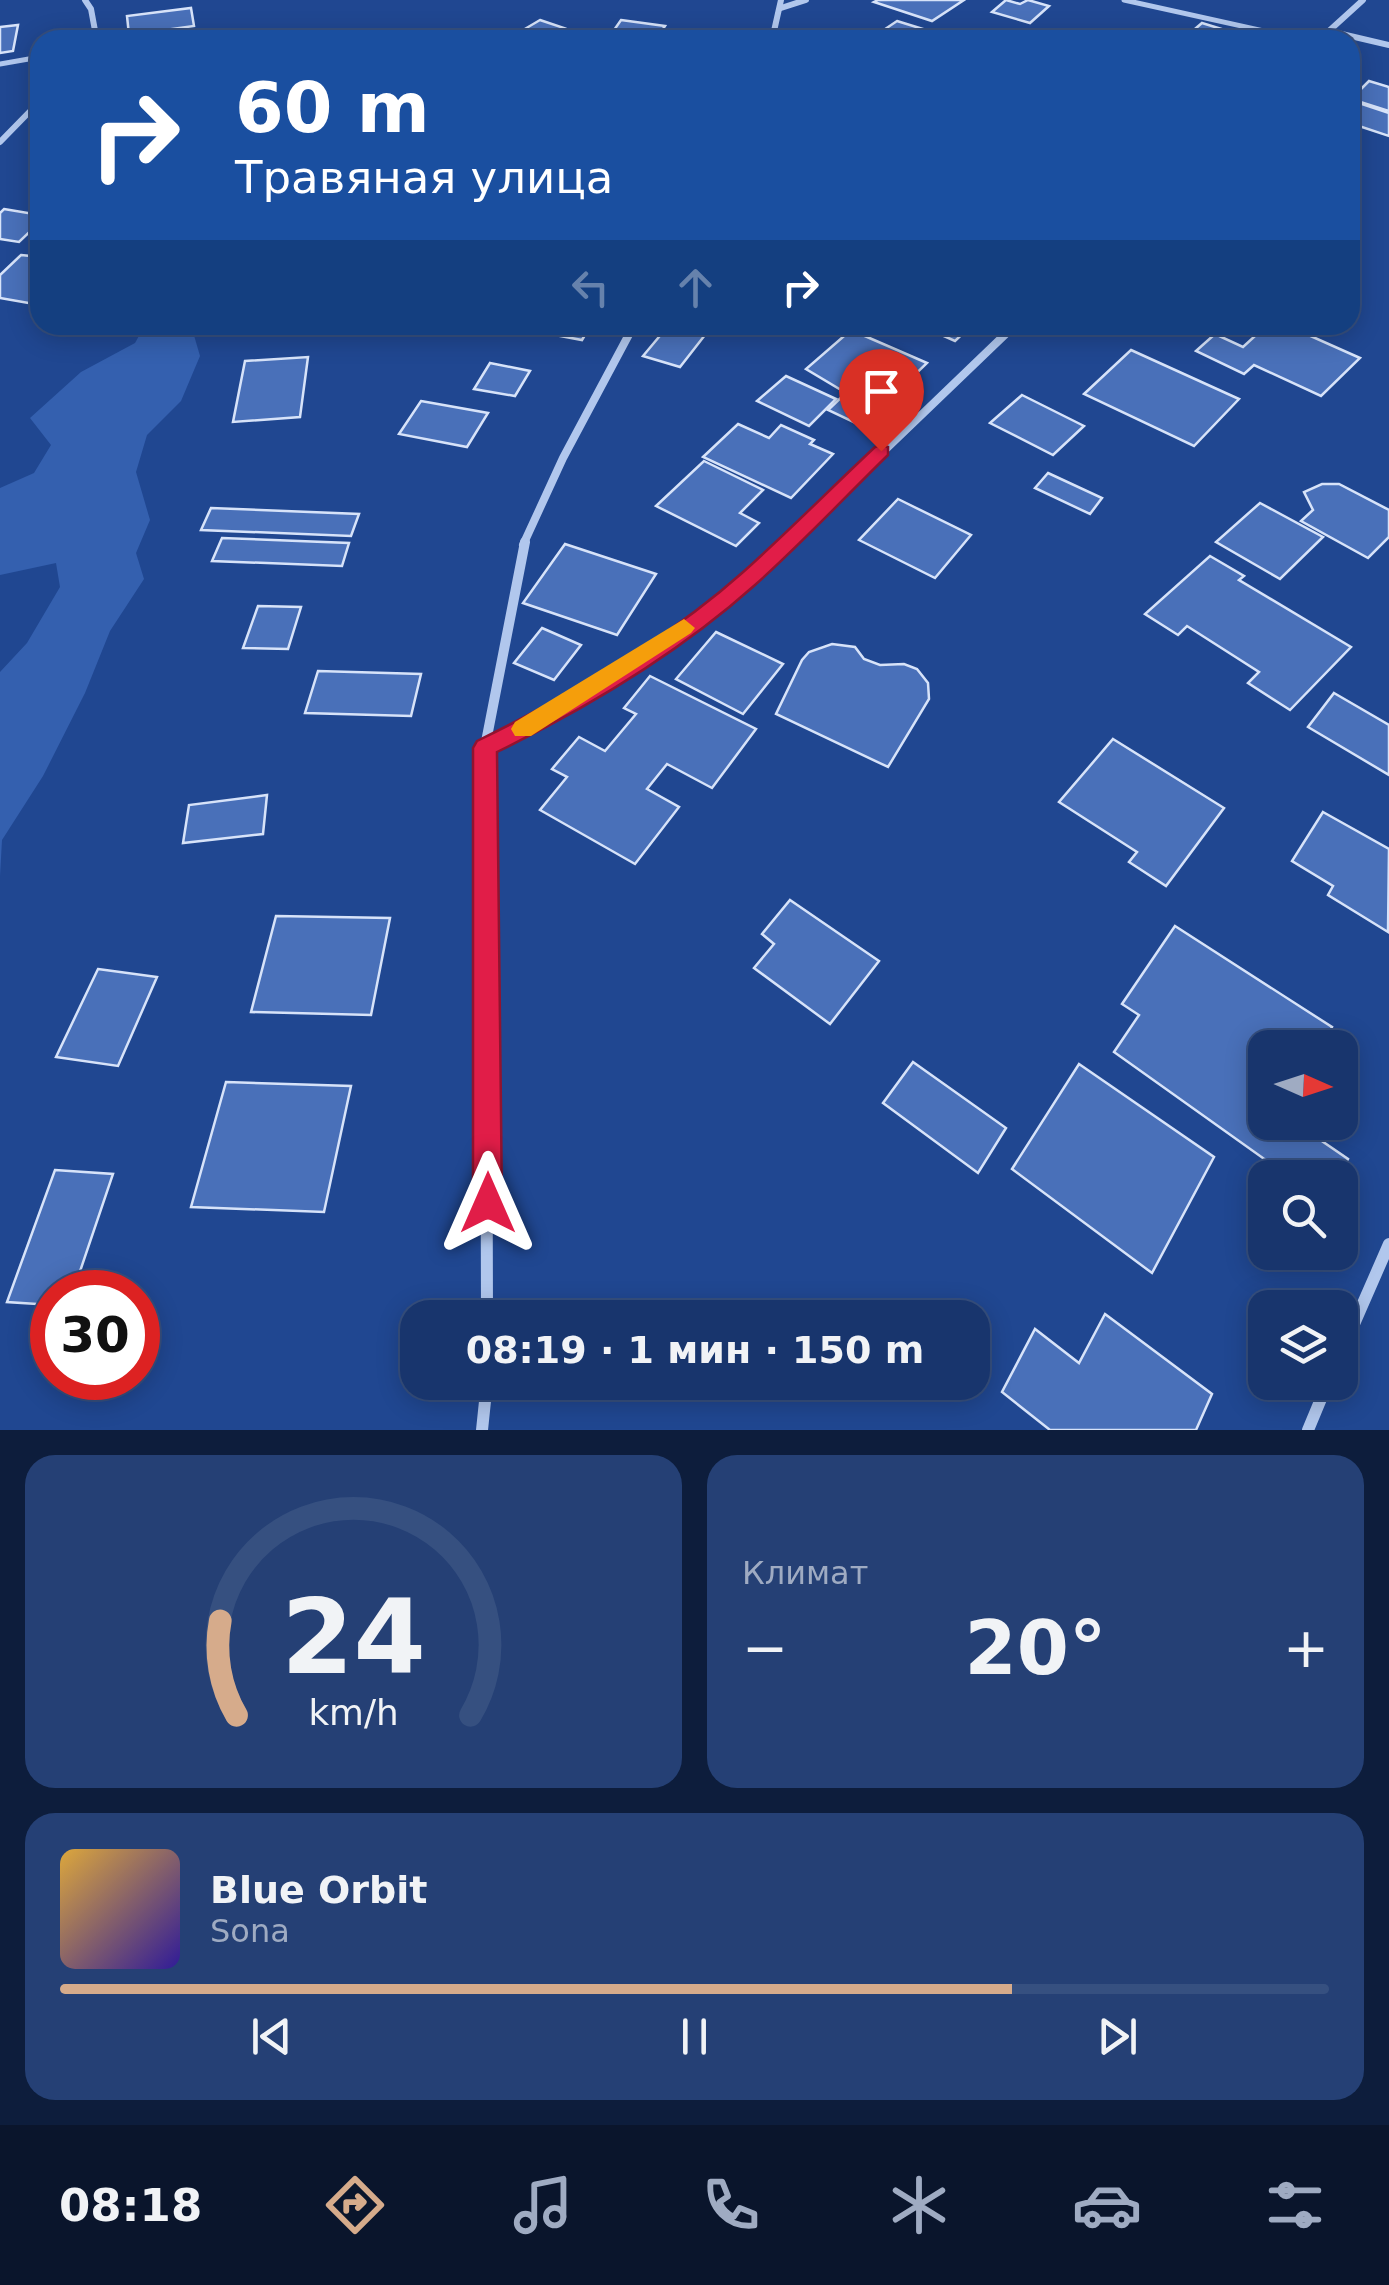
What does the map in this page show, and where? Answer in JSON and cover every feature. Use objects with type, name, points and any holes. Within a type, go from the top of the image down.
[{"type":"street","points":[[85,0],[96,30]]},
{"type":"street","points":[[774,30],[781,4],[806,0]]},
{"type":"street","points":[[1330,30],[1363,0]]},
{"type":"street","points":[[1360,39],[1389,46]]},
{"type":"street","points":[[0,142],[30,112]]},
{"type":"street","points":[[487,1300],[485,748],[521,550],[563,458],[629,335]]},
{"type":"street","points":[[485,748],[546,718],[648,654],[746,581],[1004,335]]},
{"type":"street","points":[[1358,1315],[1389,1244]]},
{"type":"street","points":[[482,1430],[485,1400]]},
{"type":"street","points":[[1308,1430],[1320,1400]]},
{"type":"lane","points":[[1124,0],[1260,30]]},
{"type":"lane","points":[[0,64],[30,60]]},
{"type":"shaded area","points":[[139,335],[194,335],[200,356],[181,401],[147,435],[136,472],[150,520],[136,553],[144,579],[110,631],[85,693],[43,776],[2,840],[0,876],[0,672],[27,643],[60,587],[56,563],[0,575],[0,488],[34,473],[51,445],[30,418],[81,372],[135,343]]},
{"type":"building","points":[[964,0],[932,21],[874,2]]},
{"type":"building","points":[[1006,0],[1020,4],[1028,0],[1049,6],[1030,23],[992,12]]},
{"type":"building","points":[[191,8],[194,26],[128,30],[127,16]]},
{"type":"building","points":[[540,20],[564,28],[561,30],[523,30]]},
{"type":"building","points":[[621,20],[665,26],[662,30],[614,30]]},
{"type":"building","points":[[897,21],[926,30],[884,30]]},
{"type":"building","points":[[1202,23],[1225,30],[1194,30]]},
{"type":"building","points":[[18,25],[13,51],[0,53],[0,27]]},
{"type":"building","points":[[1369,81],[1389,87],[1389,111],[1360,102],[1360,90]]},
{"type":"building","points":[[1360,103],[1389,113],[1389,136],[1360,126]]},
{"type":"building","points":[[4,209],[30,213],[30,232],[19,242],[0,239],[0,213]]},
{"type":"building","points":[[21,255],[30,256],[30,303],[0,298],[0,275]]},
{"type":"building","points":[[555,335],[585,335],[582,340]]},
{"type":"building","points":[[661,335],[705,335],[680,367],[643,356]]},
{"type":"building","points":[[845,335],[863,335],[927,363],[862,426],[828,410],[846,393],[806,369]]},
{"type":"building","points":[[1214,335],[1243,347],[1256,335],[1308,335],[1360,358],[1321,396],[1254,365],[1244,374],[1196,351]]},
{"type":"building","points":[[1131,350],[1239,399],[1194,446],[1084,394]]},
{"type":"building","points":[[308,357],[300,417],[233,422],[245,361]]},
{"type":"building","points":[[490,363],[530,371],[515,396],[474,389]]},
{"type":"building","points":[[786,376],[836,399],[809,426],[757,401]]},
{"type":"building","points":[[1022,395],[1084,426],[1053,455],[990,423]]},
{"type":"building","points":[[421,401],[488,413],[467,447],[399,434]]},
{"type":"building","points":[[738,424],[769,438],[781,425],[833,454],[791,498],[703,457]]},
{"type":"building","points":[[704,461],[763,490],[740,513],[759,523],[736,546],[656,506]]},
{"type":"building","points":[[1048,473],[1102,498],[1090,514],[1035,488]]},
{"type":"building","points":[[1322,484],[1339,484],[1389,510],[1389,537],[1368,558],[1301,521],[1313,510],[1304,492]]},
{"type":"building","points":[[898,499],[971,535],[935,578],[859,540]]},
{"type":"building","points":[[1260,503],[1323,537],[1280,579],[1216,542]]},
{"type":"building","points":[[211,508],[359,514],[351,536],[201,530]]},
{"type":"building","points":[[222,538],[349,543],[342,566],[212,561]]},
{"type":"building","points":[[565,544],[656,574],[617,635],[523,603]]},
{"type":"building","points":[[1210,556],[1244,576],[1239,580],[1351,647],[1290,710],[1248,683],[1259,672],[1187,626],[1178,635],[1145,614]]},
{"type":"building","points":[[258,606],[301,607],[288,649],[243,648]]},
{"type":"building","points":[[542,628],[581,645],[554,680],[514,663]]},
{"type":"building","points":[[716,632],[783,664],[743,714],[676,679]]},
{"type":"building","points":[[832,644],[855,647],[864,659],[880,665],[904,664],[917,669],[928,683],[929,699],[888,767],[776,714],[802,660],[809,652]]},
{"type":"building","points":[[318,671],[421,674],[411,716],[305,713]]},
{"type":"building","points":[[650,676],[756,729],[712,788],[667,764],[647,789],[679,807],[635,864],[540,810],[567,777],[552,769],[579,737],[605,751],[636,714],[624,708]]},
{"type":"building","points":[[1334,693],[1389,725],[1389,775],[1308,727]]},
{"type":"building","points":[[1113,739],[1224,808],[1166,886],[1129,862],[1137,852],[1059,802]]},
{"type":"building","points":[[267,795],[263,834],[183,843],[189,805]]},
{"type":"building","points":[[1323,812],[1389,849],[1388,932],[1328,895],[1333,886],[1292,861]]},
{"type":"building","points":[[790,900],[879,961],[830,1024],[754,968],[774,944],[762,934]]},
{"type":"building","points":[[276,916],[390,918],[371,1015],[251,1012]]},
{"type":"building","points":[[1175,926],[1332,1027],[1248,1030],[1248,1140],[1320,1140],[1347,1160],[1266,1160],[1114,1052],[1139,1015],[1122,1004]]},
{"type":"building","points":[[98,969],[157,977],[118,1066],[56,1057]]},
{"type":"building","points":[[913,1062],[1006,1128],[978,1173],[883,1103]]},
{"type":"building","points":[[1079,1064],[1214,1157],[1152,1273],[1012,1169]]},
{"type":"building","points":[[226,1082],[351,1086],[324,1212],[191,1207]]},
{"type":"building","points":[[55,1170],[113,1174],[80,1270],[30,1270],[30,1304],[7,1302]]},
{"type":"building","points":[[1105,1314],[1212,1394],[1196,1430],[1050,1430],[1002,1392],[1035,1329],[1079,1363]]},
{"type":"slow traffic","points":[[523,729],[684,628]]},
{"type":"route","points":[[488,1203],[485,748],[546,718],[648,654],[746,581],[881,451]]}]
